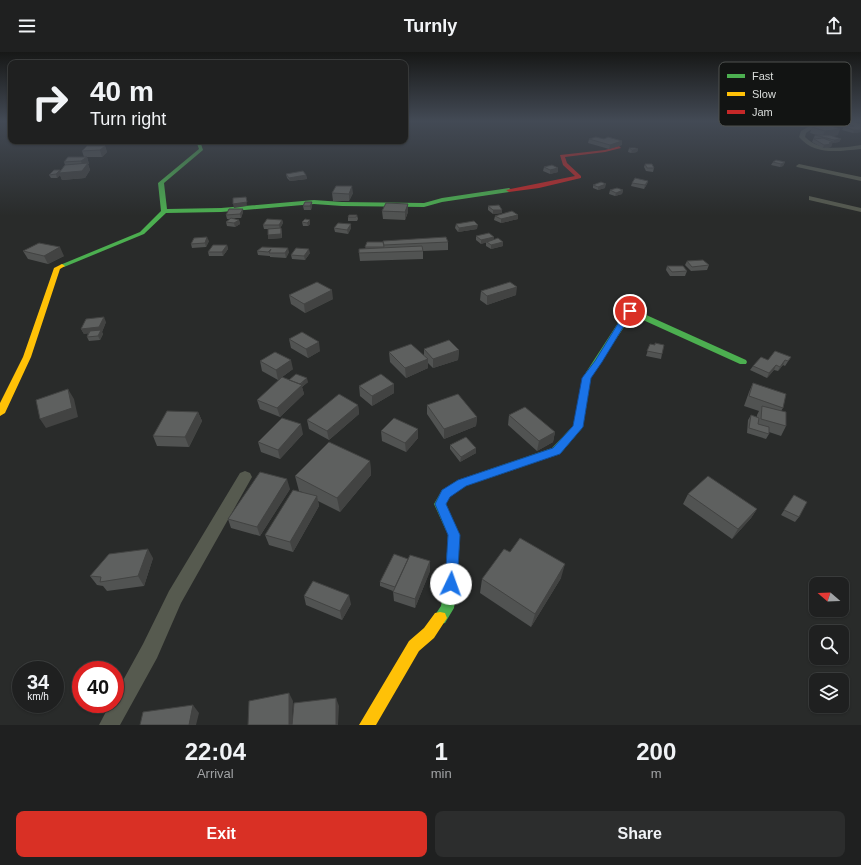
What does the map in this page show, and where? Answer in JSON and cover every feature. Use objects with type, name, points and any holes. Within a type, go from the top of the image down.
[{"type":"street","points":[[164,211],[161,183],[198,152]]},
{"type":"street","points":[[0,413],[27,356],[57,268],[142,233],[164,211],[221,210],[314,202],[342,204],[424,205],[442,200],[539,186],[576,178],[578,175],[565,164],[562,156],[575,152]]},
{"type":"street","points":[[799,166],[861,179]]},
{"type":"street","points":[[812,198],[861,210]]},
{"type":"street","points":[[367,725],[414,646],[429,633],[447,608],[451,584],[454,535],[440,504],[446,493],[462,483],[556,451],[578,427],[586,378],[598,362],[630,311],[743,362]]},
{"type":"street","points":[[110,725],[150,651],[175,596],[245,477]]},
{"type":"building","points":[[68,157],[87,157],[81,161],[64,162]]},
{"type":"building","points":[[776,160],[785,162],[781,164],[773,162]]},
{"type":"building","points":[[88,163],[82,171],[59,173],[65,165]]},
{"type":"building","points":[[645,164],[652,164],[654,168],[647,168]]},
{"type":"building","points":[[552,165],[558,168],[550,170],[544,167]]},
{"type":"building","points":[[54,170],[60,170],[56,174],[49,175]]},
{"type":"building","points":[[303,171],[306,175],[289,178],[286,174]]},
{"type":"building","points":[[635,178],[648,181],[645,185],[632,183]]},
{"type":"building","points":[[601,182],[606,184],[598,187],[593,185]]},
{"type":"building","points":[[336,186],[352,186],[349,194],[332,193]]},
{"type":"building","points":[[617,188],[623,190],[616,193],[610,190]]},
{"type":"building","points":[[246,197],[247,202],[233,204],[233,198]]},
{"type":"building","points":[[305,202],[312,202],[310,206],[303,206]]},
{"type":"building","points":[[386,203],[408,204],[405,212],[382,211]]},
{"type":"building","points":[[499,205],[502,210],[493,210],[488,206]]},
{"type":"building","points":[[229,209],[243,209],[240,214],[226,215]]},
{"type":"building","points":[[512,211],[518,215],[501,219],[495,216]]},
{"type":"building","points":[[349,215],[357,215],[356,217],[348,217]]},
{"type":"building","points":[[231,218],[239,220],[234,223],[226,222]]},
{"type":"building","points":[[267,219],[282,220],[279,225],[263,225]]},
{"type":"building","points":[[305,219],[310,220],[307,223],[302,222]]},
{"type":"building","points":[[474,221],[478,225],[459,228],[456,224]]},
{"type":"building","points":[[338,223],[351,224],[347,230],[334,228]]},
{"type":"building","points":[[281,228],[281,234],[268,235],[268,229]]},
{"type":"building","points":[[489,233],[494,237],[481,240],[476,236]]},
{"type":"building","points":[[207,237],[205,243],[191,244],[194,238]]},
{"type":"building","points":[[446,237],[448,242],[384,245],[383,241]]},
{"type":"building","points":[[498,238],[503,242],[491,245],[487,242]]},
{"type":"building","points":[[367,242],[383,242],[384,247],[365,247]]},
{"type":"building","points":[[39,243],[60,247],[44,256],[23,251]]},
{"type":"building","points":[[213,245],[227,245],[222,252],[208,252]]},
{"type":"building","points":[[422,246],[423,251],[359,253],[359,249]]},
{"type":"building","points":[[262,247],[288,248],[285,253],[269,253],[271,249],[268,252],[257,251]]},
{"type":"building","points":[[296,248],[309,249],[304,256],[291,255]]},
{"type":"building","points":[[703,260],[709,265],[692,267],[687,261]]},
{"type":"building","points":[[667,266],[683,266],[687,271],[672,272]]},
{"type":"building","points":[[317,282],[332,290],[304,304],[289,295]]},
{"type":"building","points":[[510,282],[517,287],[487,296],[481,291]]},
{"type":"building","points":[[104,317],[99,327],[81,329],[86,319]]},
{"type":"building","points":[[101,330],[98,336],[87,337],[90,331]]},
{"type":"building","points":[[302,332],[319,342],[306,349],[289,339]]},
{"type":"building","points":[[449,340],[459,350],[433,359],[424,349]]},
{"type":"building","points":[[655,343],[664,345],[662,354],[647,351],[650,344],[655,345]]},
{"type":"building","points":[[411,344],[428,359],[405,368],[389,352]]},
{"type":"building","points":[[775,351],[791,357],[788,361],[785,360],[780,367],[776,365],[769,373],[753,366],[761,357],[768,360]]},
{"type":"building","points":[[275,352],[291,360],[276,370],[260,361]]},
{"type":"building","points":[[296,374],[307,378],[300,384],[289,380]]},
{"type":"building","points":[[381,374],[394,384],[372,396],[359,386]]},
{"type":"building","points":[[282,377],[302,385],[277,408],[257,400]]},
{"type":"building","points":[[753,383],[786,394],[783,408],[749,396]]},
{"type":"building","points":[[68,389],[72,408],[40,419],[36,400]]},
{"type":"building","points":[[339,394],[358,405],[327,431],[307,420]]},
{"type":"building","points":[[458,394],[477,417],[444,429],[427,405]]},
{"type":"building","points":[[762,406],[786,412],[786,426],[761,419]]},
{"type":"building","points":[[525,407],[555,432],[539,441],[509,415]]},
{"type":"building","points":[[167,411],[198,412],[185,437],[153,436]]},
{"type":"building","points":[[751,415],[759,418],[758,424],[769,427],[769,434],[749,428]]},
{"type":"building","points":[[282,418],[301,424],[278,450],[258,442]]},
{"type":"building","points":[[394,418],[418,429],[405,443],[381,431]]},
{"type":"building","points":[[466,437],[476,448],[461,457],[450,445]]},
{"type":"building","points":[[329,442],[370,461],[337,498],[295,476]]},
{"type":"building","points":[[260,472],[287,479],[257,527],[228,519]]},
{"type":"building","points":[[708,476],[757,509],[738,529],[688,494]]},
{"type":"building","points":[[293,490],[317,496],[290,542],[265,535]]},
{"type":"building","points":[[794,495],[807,502],[799,517],[784,510]]},
{"type":"building","points":[[520,538],[565,564],[535,614],[482,579],[504,549],[510,552]]},
{"type":"building","points":[[148,549],[138,576],[100,582],[101,577],[90,576],[109,554]]},
{"type":"building","points":[[394,554],[408,559],[395,587],[380,582]]},
{"type":"building","points":[[410,555],[430,561],[415,599],[393,592]]},
{"type":"building","points":[[313,581],[349,595],[340,611],[304,596]]},
{"type":"building","points":[[289,693],[289,725],[248,725],[249,701]]},
{"type":"building","points":[[336,698],[336,725],[292,725],[294,703]]},
{"type":"building","points":[[193,705],[189,725],[140,725],[143,712]]},
{"type":"traffic: fast","points":[[62,266],[142,233],[164,211],[161,183],[197,152]]},
{"type":"traffic: fast","points":[[164,211],[221,210],[314,202],[342,204],[424,205],[442,200],[509,190]]},
{"type":"traffic: fast","points":[[440,618],[447,608],[451,584],[454,535],[440,504],[446,493],[462,483],[556,451],[578,427],[587,377],[630,311],[743,362]]},
{"type":"traffic: slow","points":[[0,413],[27,357],[57,268],[62,266]]},
{"type":"traffic: slow","points":[[367,725],[414,646],[429,633],[440,618]]},
{"type":"traffic: jam","points":[[509,190],[539,186],[579,177],[565,164],[562,156],[593,152]]},
{"type":"route","points":[[451,584],[454,535],[440,504],[446,493],[462,483],[556,451],[578,427],[586,378],[598,362],[630,311]]}]
